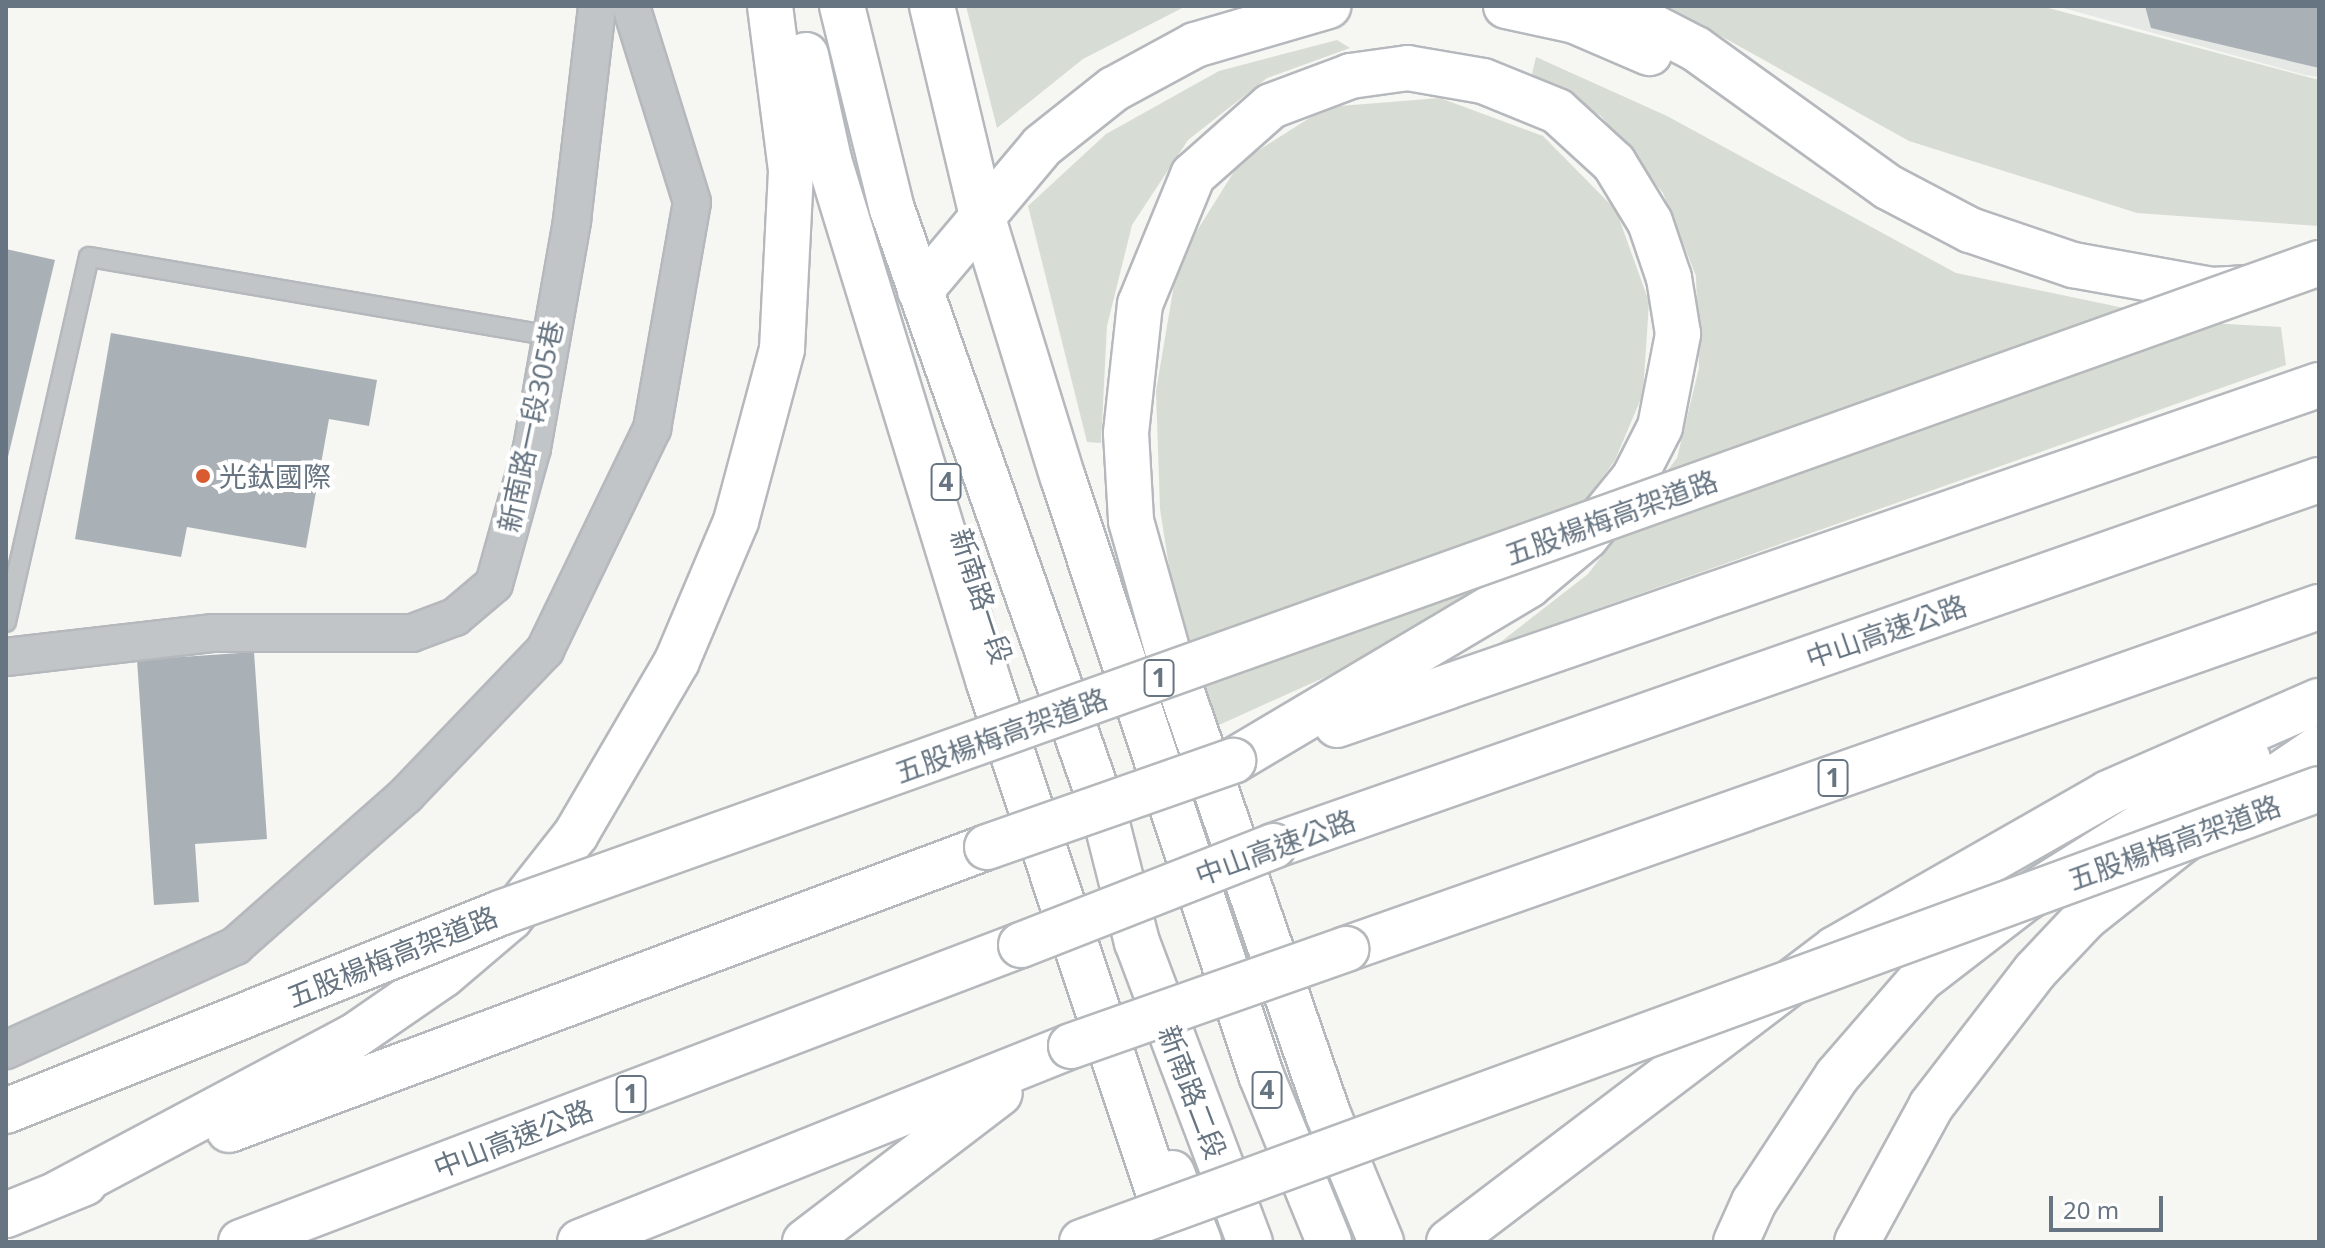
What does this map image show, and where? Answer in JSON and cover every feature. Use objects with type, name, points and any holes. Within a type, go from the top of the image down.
[{"type":"main road","points":[[59,1193],[353,1037],[418,993],[510,918],[576,834],[683,647],[736,521],[782,349],[791,170],[770,6]]},
{"type":"main road","points":[[795,6],[829,160],[985,669],[1175,1242]]},
{"type":"main road","name":"新南路一段","points":[[813,6],[906,357],[1116,948]]},
{"type":"main road","name":"新南路一段","points":[[842,6],[920,291],[1104,812],[1116,948]]},
{"type":"main road","name":"4","points":[[932,6],[981,212],[1261,1075],[1329,1242]]},
{"type":"main road","points":[[920,291],[981,212],[1042,146],[1141,73],[1247,25],[1328,6]]},
{"type":"main road","points":[[1506,6],[1575,21],[1735,80]]},
{"type":"main road","points":[[1613,6],[1696,49],[1735,80],[1888,187],[1970,230],[2073,265],[2212,290],[2319,284]]},
{"type":"main road","points":[[1233,761],[1529,585],[1586,537],[1634,478],[1660,427],[1678,334],[1669,278],[1650,222],[1614,163],[1557,111],[1483,81],[1408,68],[1351,76],[1271,106],[1193,175],[1140,304],[1126,433],[1131,521],[1167,649],[1317,1084],[1381,1242]]},
{"type":"main road","name":"五股楊梅高架道路","points":[[6,1111],[500,913],[2319,263]]},
{"type":"main road","points":[[6,1215],[987,847],[2319,385]]},
{"type":"main road","name":"中山高速公路","points":[[241,1242],[1273,846],[2319,480]]},
{"type":"main road","name":"1","points":[[580,1242],[1071,1046],[2319,607]]},
{"type":"main road","points":[[1449,1242],[1835,949],[1959,874],[2108,793],[2319,701]]},
{"type":"main road","points":[[1736,1242],[1754,1202],[1837,1076],[1921,979],[2026,898],[2172,803],[2319,721]]},
{"type":"main road","points":[[1857,1242],[1931,1106],[2035,971],[2086,917],[2182,841],[2319,748]]},
{"type":"main road","name":"五股楊梅高架道路","points":[[1082,1242],[2319,789]]},
{"type":"main road","name":"新南路二段","points":[[1116,948],[1199,1242]]},
{"type":"main road","name":"新南路二段","points":[[1116,948],[1250,1242]]},
{"type":"main road","points":[[805,1242],[929,1141],[1071,1046]]},
{"type":"street","name":"新南路一段305巷","points":[[6,657],[212,633],[412,633],[455,617],[494,584],[532,448],[549,336],[572,220],[597,6]]},
{"type":"street","points":[[6,1050],[235,946],[406,795],[545,650],[652,429],[692,202],[631,6]]},
{"type":"lane","points":[[6,622],[89,257],[549,336]]},
{"type":"shaded area","points":[[966,6],[1186,6],[1083,59],[997,128]]},
{"type":"shaded area","points":[[1667,6],[2041,6],[2319,80],[2319,226],[2137,213],[1909,141]]},
{"type":"shaded area","points":[[2056,6],[2319,6],[2319,77],[2305,75]]},
{"type":"shaded area","points":[[1337,40],[1350,48],[1267,78],[1188,140],[1132,225],[1107,326],[1101,443],[1087,442],[1028,206],[1106,134],[1219,71]]},
{"type":"shaded area","points":[[1536,57],[1667,116],[1956,273],[2191,322],[2281,327],[2286,365],[1498,644],[1588,574],[1677,458],[1699,368],[1696,276],[1663,193],[1601,116],[1532,74]]},
{"type":"shaded area","points":[[1440,98],[1543,136],[1616,210],[1649,302],[1643,394],[1615,460],[1575,516],[1394,646],[1208,730],[1177,617],[1160,509],[1156,391],[1178,261],[1240,162],[1327,107]]},
{"type":"building","points":[[2145,6],[2319,6],[2319,68],[2151,28]]},
{"type":"building","points":[[6,249],[55,260],[7,461],[6,461]]},
{"type":"building","name":"光鈦國際","points":[[111,333],[377,380],[369,426],[329,419],[306,548],[187,527],[181,557],[75,539]]},
{"type":"building","points":[[254,652],[267,839],[195,844],[199,902],[154,905],[137,660]]},
{"type":"place","name":"光鈦國際","points":[[203,476]]}]
